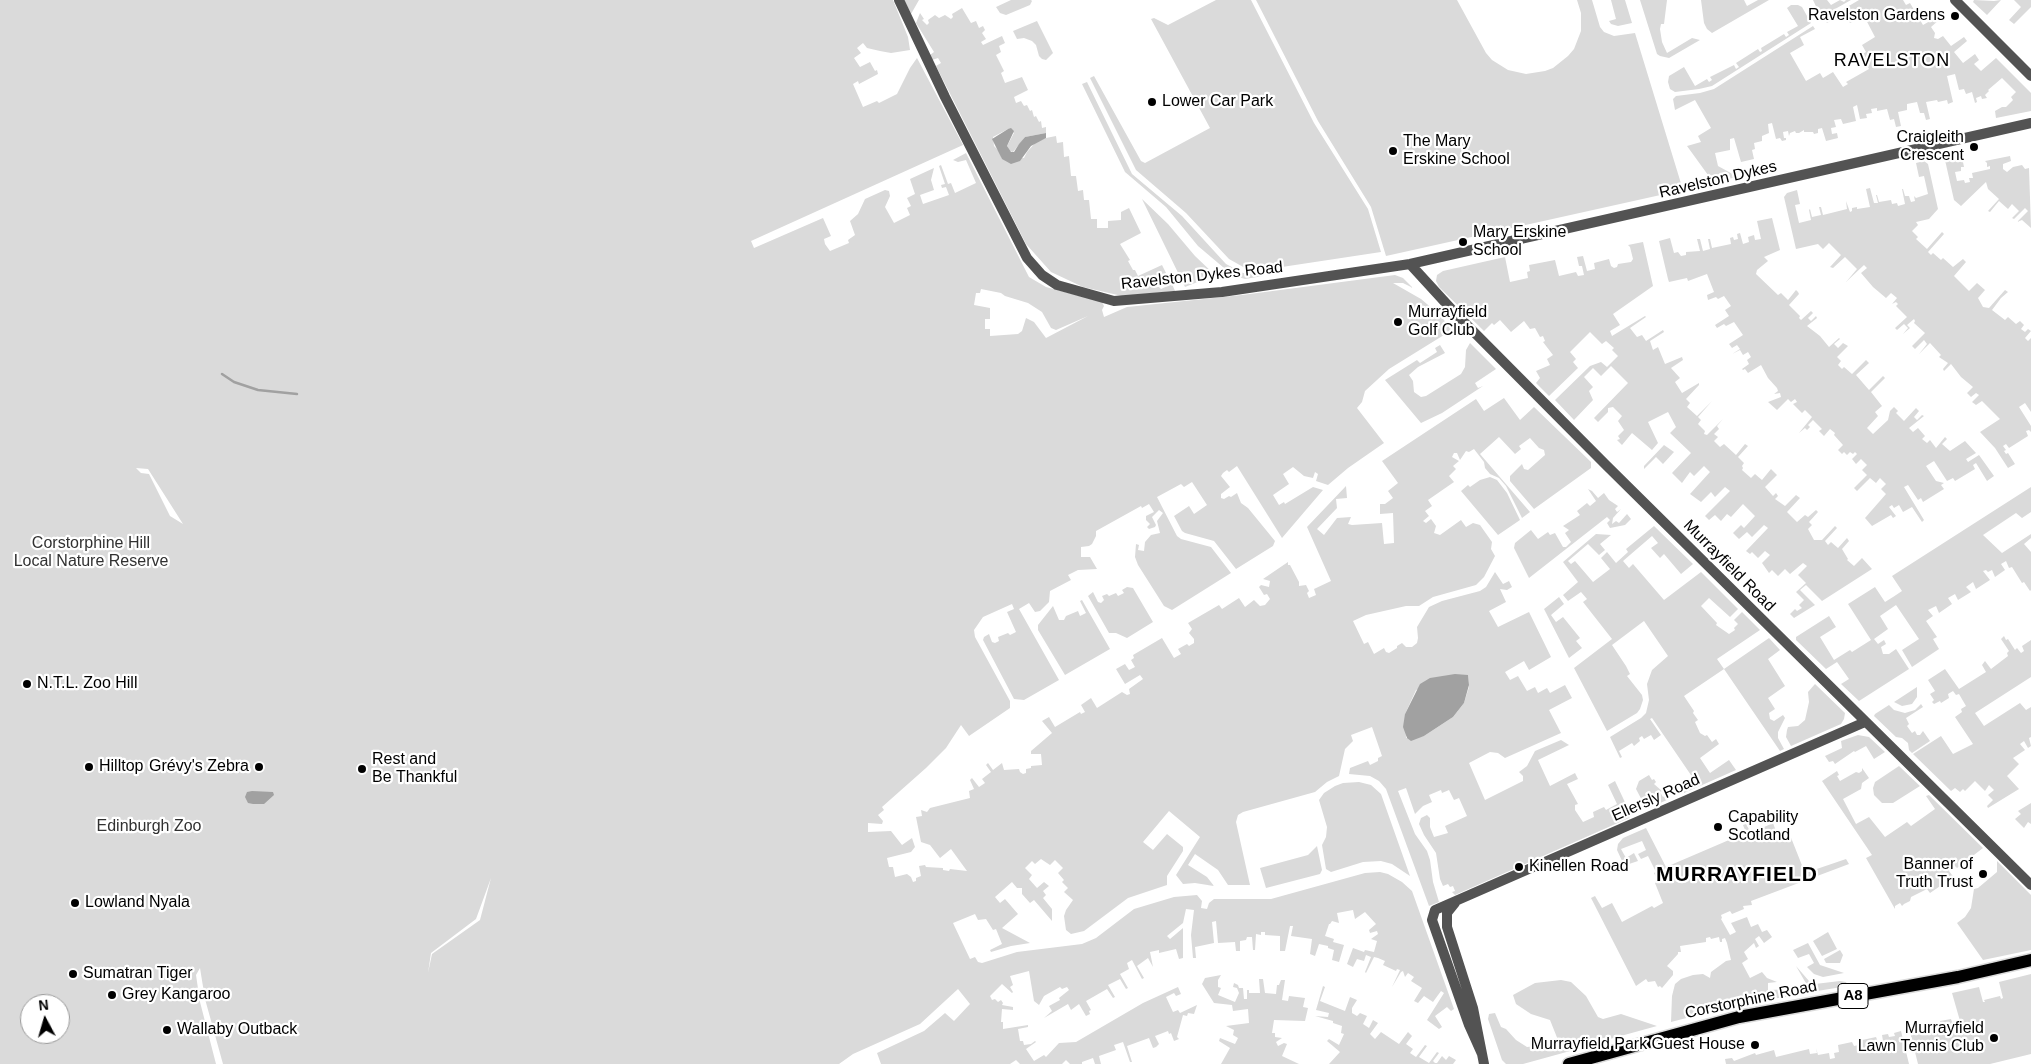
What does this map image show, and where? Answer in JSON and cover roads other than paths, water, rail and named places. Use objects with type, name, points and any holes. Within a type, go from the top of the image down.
[{"type":"main road","name":"Corstorphine Road","points":[[1569,1064],[1739,1017],[1957,978],[2031,960]]},
{"type":"street","name":"Ravelston Dykes Road","points":[[899,0],[1027,258],[1042,275],[1057,285],[1084,294],[1122,302],[1222,292],[1410,264]]},
{"type":"street","points":[[1955,0],[2031,76]]},
{"type":"street","name":"Ravelston Dykes","points":[[1410,264],[2031,123]]},
{"type":"street","name":"Murrayfield Road","points":[[1410,264],[1546,405],[2031,885]]},
{"type":"street","name":"Ellersly Road","points":[[1483,1059],[1473,1008],[1447,927],[1447,914],[1450,908],[1458,901],[1865,722]]},
{"type":"waterway","points":[[222,374],[234,382],[258,390],[297,394]]},
{"type":"place","name":"Ravelston Gardens","points":[[1955,16]]},
{"type":"place","name":"Lower Car Park","points":[[1152,102]]},
{"type":"place","name":"Craigleith Crescent","points":[[1974,147]]},
{"type":"place","name":"The Mary Erskine School","points":[[1393,151]]},
{"type":"place","name":"Mary Erskine School","points":[[1463,242]]},
{"type":"place","name":"Murrayfield Golf Club","points":[[1398,322]]},
{"type":"place","name":"N.T.L. Zoo Hill","points":[[27,684]]},
{"type":"place","name":"Hilltop","points":[[89,767]]},
{"type":"place","name":"Grévy's Zebra","points":[[259,767]]},
{"type":"place","name":"Rest and Be Thankful","points":[[362,769]]},
{"type":"place","name":"Capability Scotland","points":[[1718,827]]},
{"type":"place","name":"Kinellen Road","points":[[1519,867]]},
{"type":"place","name":"Banner of Truth Trust","points":[[1983,874]]},
{"type":"place","name":"Lowland Nyala","points":[[75,903]]},
{"type":"place","name":"Sumatran Tiger","points":[[73,974]]},
{"type":"place","name":"Grey Kangaroo","points":[[112,995]]},
{"type":"place","name":"Wallaby Outback","points":[[167,1030]]},
{"type":"place","name":"Murrayfield Lawn Tennis Club","points":[[1994,1038]]},
{"type":"place","name":"Murrayfield Park Guest House","points":[[1755,1045]]},
{"type":"district","name":"RAVELSTON","points":[[1892,61]]},
{"type":"district","name":"MURRAYFIELD","points":[[1737,875]]},
{"type":"park label","name":"Corstorphine Hill Local Nature Reserve","points":[[91,553]]},
{"type":"park label","name":"Edinburgh Zoo","points":[[149,827]]}]
